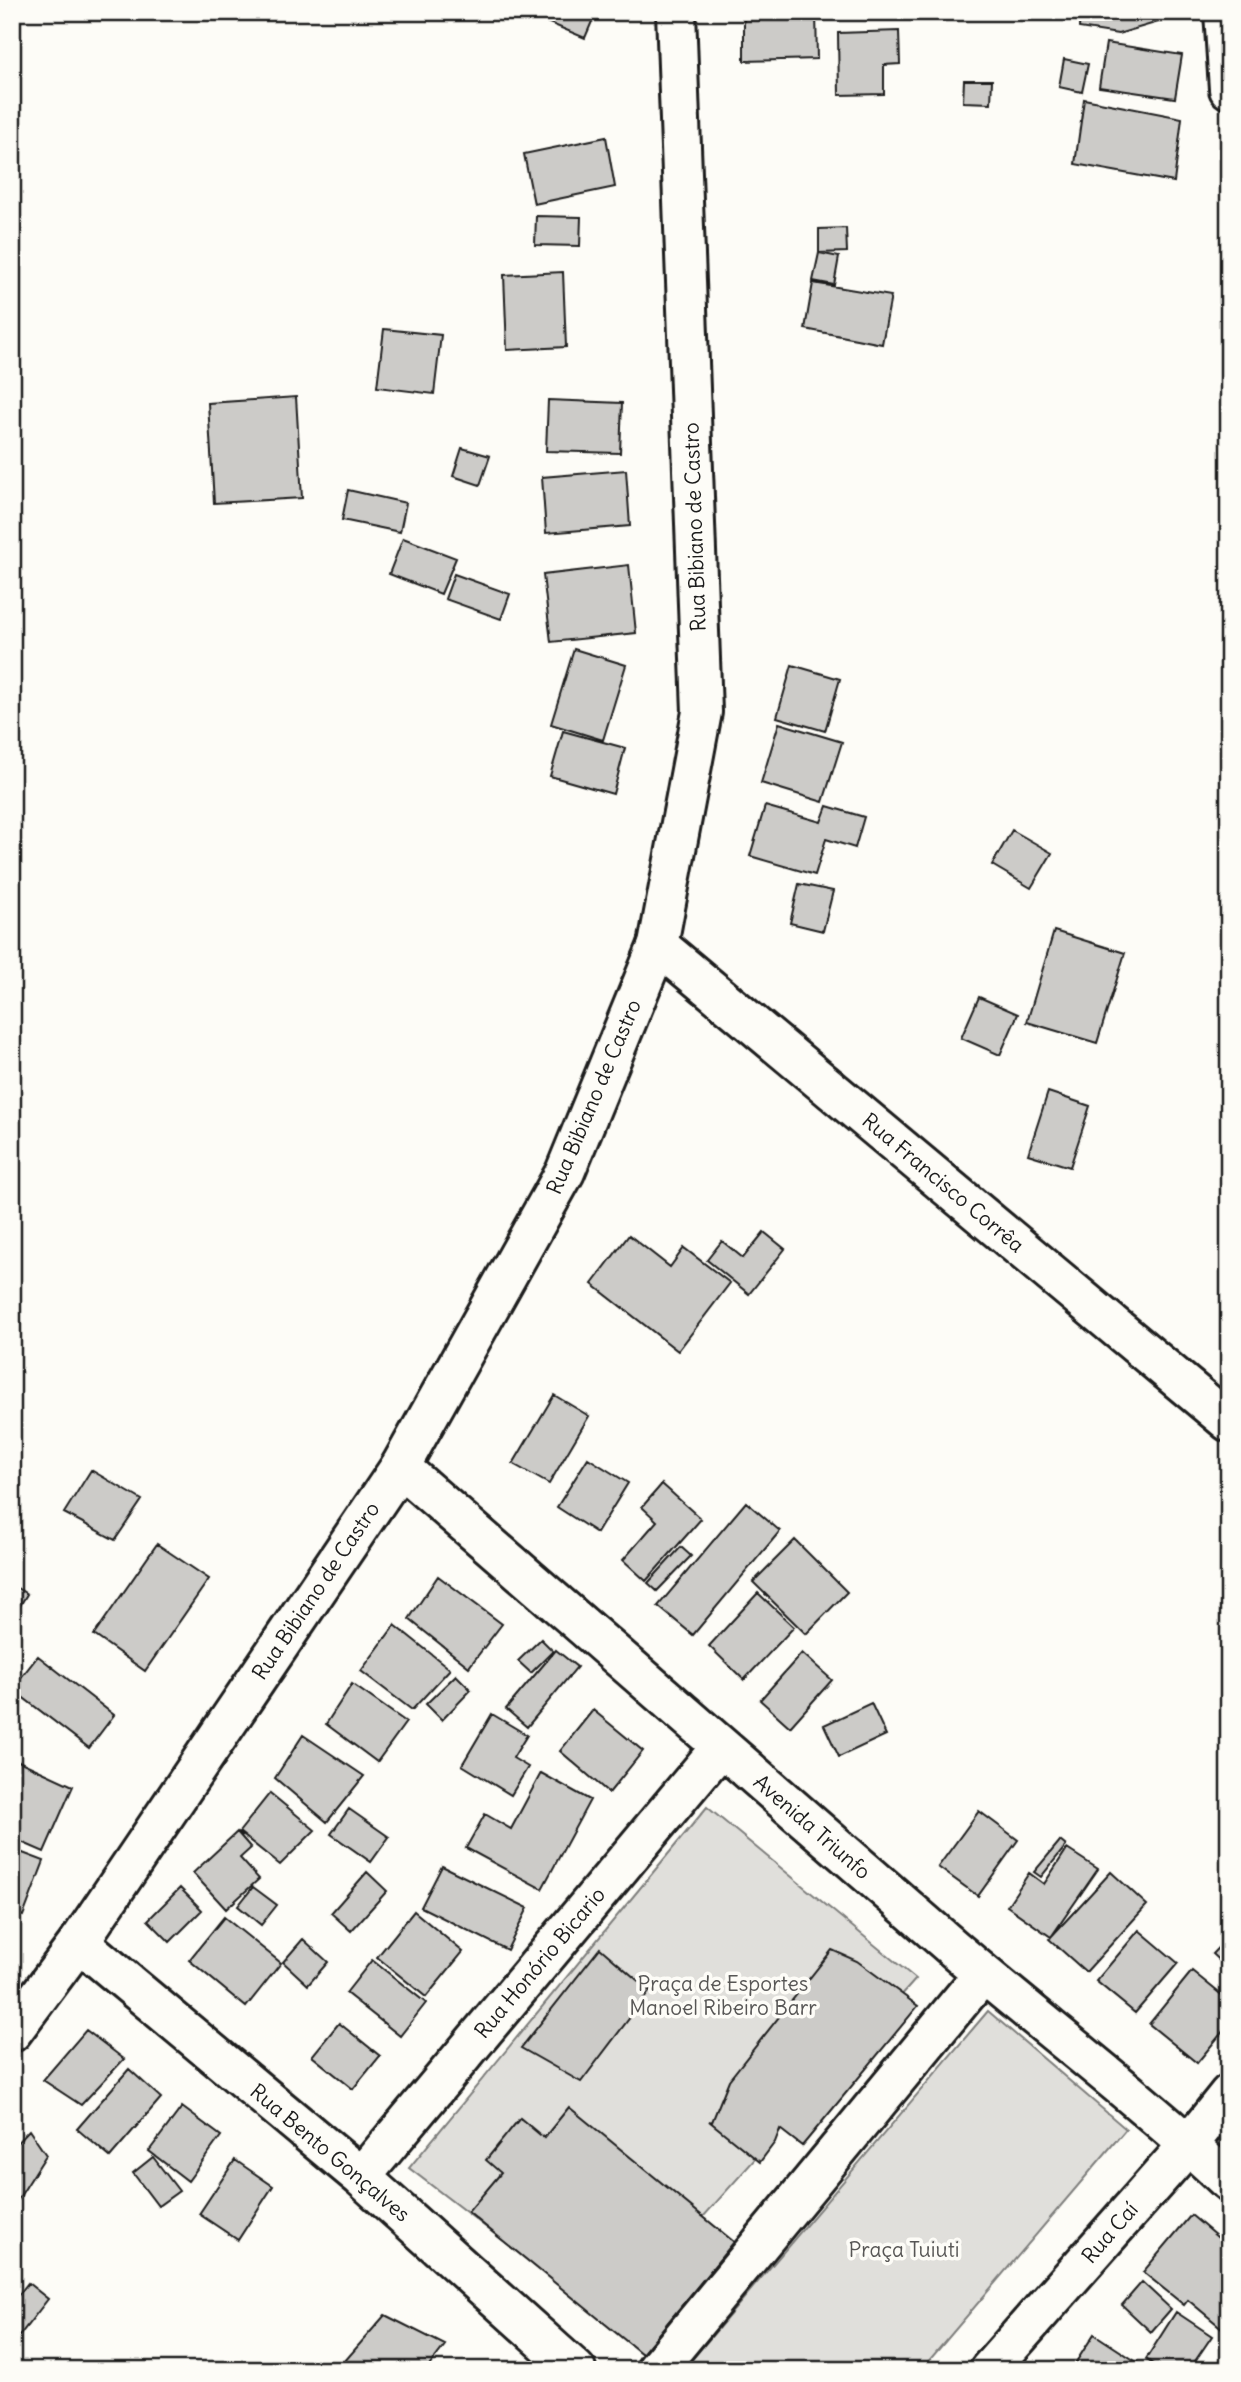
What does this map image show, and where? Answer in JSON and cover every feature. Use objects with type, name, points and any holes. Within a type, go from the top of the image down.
[{"type":"street","name":"Rua Bibiano de Castro","points":[[12,2032],[79,1942],[400,1467],[565,1172],[658,945],[702,712],[676,12]]},
{"type":"street","points":[[1224,12],[1229,89]]},
{"type":"street","name":"Rua Francisco Corrêa","points":[[658,945],[1229,1422]]},
{"type":"street","name":"Avenida Triunfo","points":[[400,1467],[720,1748],[983,1974],[1189,2144],[1229,2182]]},
{"type":"street","name":"Rua Honório Bicario","points":[[360,2177],[720,1748]]},
{"type":"street","name":"Rua Bento Gonçalves","points":[[79,1942],[360,2177],[576,2370]]},
{"type":"street","points":[[656,2370],[983,1974]]},
{"type":"street","name":"Rua Caí","points":[[989,2370],[1189,2144],[1229,2094]]},
{"type":"green space","name":"Praça de Esportes Manoel Ribeiro Barr","points":[[707,1807],[916,1979],[609,2322],[409,2168]]},
{"type":"green space","name":"Praça Tuiuti","points":[[988,2011],[1126,2129],[921,2370],[683,2370]]},
{"type":"building","points":[[523,12],[596,12],[585,38]]},
{"type":"building","points":[[744,12],[816,12],[817,59],[744,61]]},
{"type":"building","points":[[1080,12],[1163,12],[1162,21],[1118,34],[1079,28]]},
{"type":"building","points":[[899,31],[900,64],[884,65],[884,94],[839,95],[838,33]]},
{"type":"building","points":[[1106,43],[1182,55],[1175,98],[1099,87]]},
{"type":"building","points":[[1064,59],[1088,64],[1082,92],[1059,87]]},
{"type":"building","points":[[964,80],[992,80],[991,103],[963,102]]},
{"type":"building","points":[[1084,99],[1182,118],[1174,182],[1075,164]]},
{"type":"building","points":[[606,137],[615,187],[534,204],[524,154]]},
{"type":"building","points":[[536,216],[581,217],[580,246],[535,245]]},
{"type":"building","points":[[846,228],[847,252],[819,253],[819,229]]},
{"type":"building","points":[[819,253],[839,257],[834,285],[813,281]]},
{"type":"building","points":[[563,272],[566,347],[507,350],[504,275]]},
{"type":"building","points":[[813,283],[891,296],[882,344],[805,329]]},
{"type":"building","points":[[384,329],[441,335],[434,394],[377,387]]},
{"type":"building","points":[[296,397],[302,498],[214,503],[208,403]]},
{"type":"building","points":[[548,400],[622,403],[620,453],[546,451]]},
{"type":"building","points":[[462,448],[490,456],[480,485],[453,476]]},
{"type":"building","points":[[626,470],[630,526],[546,533],[542,477]]},
{"type":"building","points":[[348,490],[406,503],[400,532],[342,520]]},
{"type":"building","points":[[403,538],[456,558],[441,594],[389,574]]},
{"type":"building","points":[[629,565],[636,633],[551,642],[543,575]]},
{"type":"building","points":[[454,574],[510,594],[501,619],[445,599]]},
{"type":"building","points":[[574,649],[626,665],[603,740],[551,724]]},
{"type":"building","points":[[792,665],[840,679],[825,731],[777,717]]},
{"type":"building","points":[[779,723],[842,742],[823,802],[761,783]]},
{"type":"building","points":[[563,731],[625,748],[613,794],[550,776]]},
{"type":"building","points":[[765,806],[821,822],[827,806],[864,817],[855,848],[826,839],[815,875],[750,856]]},
{"type":"building","points":[[1012,830],[1052,853],[1031,888],[992,865]]},
{"type":"building","points":[[799,884],[833,891],[823,931],[790,923]]},
{"type":"building","points":[[1054,931],[1125,953],[1097,1043],[1027,1022]]},
{"type":"building","points":[[979,997],[1018,1014],[1000,1055],[961,1038]]},
{"type":"building","points":[[1048,1092],[1090,1106],[1070,1167],[1028,1154]]},
{"type":"building","points":[[764,1232],[785,1249],[749,1294],[707,1260],[722,1241],[743,1258]]},
{"type":"building","points":[[629,1235],[670,1267],[684,1248],[730,1283],[678,1351],[592,1284]]},
{"type":"building","points":[[554,1395],[589,1416],[549,1484],[513,1464]]},
{"type":"building","points":[[588,1458],[628,1483],[597,1533],[557,1507]]},
{"type":"building","points":[[91,1470],[142,1500],[115,1540],[64,1513]]},
{"type":"building","points":[[662,1484],[701,1519],[646,1581],[623,1560],[657,1521],[642,1507]]},
{"type":"building","points":[[746,1502],[780,1531],[693,1635],[658,1606]]},
{"type":"building","points":[[795,1540],[847,1592],[806,1634],[753,1582]]},
{"type":"building","points":[[157,1544],[209,1579],[145,1671],[94,1635]]},
{"type":"building","points":[[681,1547],[691,1556],[657,1591],[648,1583]]},
{"type":"building","points":[[438,1576],[502,1624],[469,1667],[409,1619]]},
{"type":"building","points":[[12,1585],[27,1594],[12,1619]]},
{"type":"building","points":[[758,1593],[794,1627],[744,1680],[709,1646]]},
{"type":"building","points":[[395,1625],[450,1669],[412,1710],[361,1671]]},
{"type":"building","points":[[541,1639],[553,1651],[531,1673],[518,1661]]},
{"type":"building","points":[[556,1650],[577,1667],[527,1727],[506,1709]]},
{"type":"building","points":[[802,1653],[832,1680],[790,1727],[760,1700]]},
{"type":"building","points":[[38,1656],[114,1715],[89,1748],[12,1689]]},
{"type":"building","points":[[456,1675],[471,1690],[442,1720],[426,1704]]},
{"type":"building","points":[[352,1684],[406,1722],[377,1762],[326,1724]]},
{"type":"building","points":[[871,1703],[886,1735],[839,1757],[824,1725]]},
{"type":"building","points":[[593,1710],[643,1751],[609,1793],[560,1751]]},
{"type":"building","points":[[492,1714],[527,1735],[513,1758],[528,1767],[511,1795],[462,1765]]},
{"type":"building","points":[[303,1735],[364,1776],[327,1822],[275,1778]]},
{"type":"building","points":[[12,1758],[73,1786],[44,1852],[12,1838]]},
{"type":"building","points":[[541,1773],[590,1800],[542,1889],[466,1848],[485,1814],[511,1829]]},
{"type":"building","points":[[270,1793],[315,1830],[280,1865],[239,1832]]},
{"type":"building","points":[[349,1809],[389,1837],[371,1862],[331,1834]]},
{"type":"building","points":[[979,1811],[1018,1840],[978,1896],[938,1867]]},
{"type":"building","points":[[237,1832],[251,1848],[240,1858],[259,1879],[226,1909],[193,1873]]},
{"type":"building","points":[[1060,1841],[1066,1846],[1041,1877],[1034,1872]]},
{"type":"building","points":[[12,1849],[44,1861],[23,1916],[12,1912]]},
{"type":"building","points":[[1067,1849],[1098,1869],[1051,1937],[1007,1906],[1029,1873],[1044,1884]]},
{"type":"building","points":[[442,1866],[528,1908],[507,1950],[421,1907]]},
{"type":"building","points":[[367,1872],[387,1891],[351,1931],[331,1913]]},
{"type":"building","points":[[1111,1872],[1147,1905],[1086,1972],[1049,1939]]},
{"type":"building","points":[[253,1887],[277,1905],[261,1925],[238,1906]]},
{"type":"building","points":[[180,1888],[202,1910],[170,1942],[148,1920]]},
{"type":"building","points":[[414,1911],[463,1952],[426,1997],[377,1957]]},
{"type":"building","points":[[224,1917],[281,1963],[246,2007],[189,1960]]},
{"type":"building","points":[[1139,1930],[1178,1963],[1135,2013],[1096,1981]]},
{"type":"building","points":[[1229,1936],[1229,1970],[1212,1954]]},
{"type":"building","points":[[303,1939],[328,1962],[308,1985],[283,1962]]},
{"type":"building","points":[[600,1948],[650,1991],[581,2082],[521,2048]]},
{"type":"building","points":[[832,1950],[857,1961],[918,2006],[802,2146],[780,2129],[775,2142],[760,2162],[709,2121],[712,2122],[729,2080]]},
{"type":"building","points":[[372,1960],[426,2003],[400,2036],[346,1993]]},
{"type":"building","points":[[1192,1971],[1229,2001],[1229,2024],[1197,2063],[1149,2024]]},
{"type":"building","points":[[339,2023],[380,2056],[353,2089],[312,2056]]},
{"type":"building","points":[[86,2030],[124,2059],[81,2105],[43,2080]]},
{"type":"building","points":[[129,2069],[161,2098],[110,2157],[77,2129]]},
{"type":"building","points":[[182,2107],[221,2136],[188,2181],[149,2151]]},
{"type":"building","points":[[569,2107],[734,2242],[642,2354],[468,2212],[501,2173],[486,2160],[520,2118],[544,2138]]},
{"type":"building","points":[[29,2130],[46,2155],[12,2209],[12,2148]]},
{"type":"building","points":[[153,2157],[179,2191],[158,2206],[133,2173]]},
{"type":"building","points":[[235,2160],[273,2186],[238,2240],[199,2214]]},
{"type":"building","points":[[1191,2215],[1229,2247],[1229,2334],[1188,2300],[1184,2305],[1143,2272]]},
{"type":"building","points":[[1142,2282],[1171,2309],[1151,2332],[1122,2305]]},
{"type":"building","points":[[28,2283],[48,2299],[16,2340],[12,2337],[12,2303]]},
{"type":"building","points":[[1176,2312],[1212,2336],[1189,2370],[1161,2370],[1146,2359]]},
{"type":"building","points":[[385,2315],[445,2345],[426,2370],[337,2370]]},
{"type":"building","points":[[1094,2334],[1149,2370],[1071,2370]]}]
